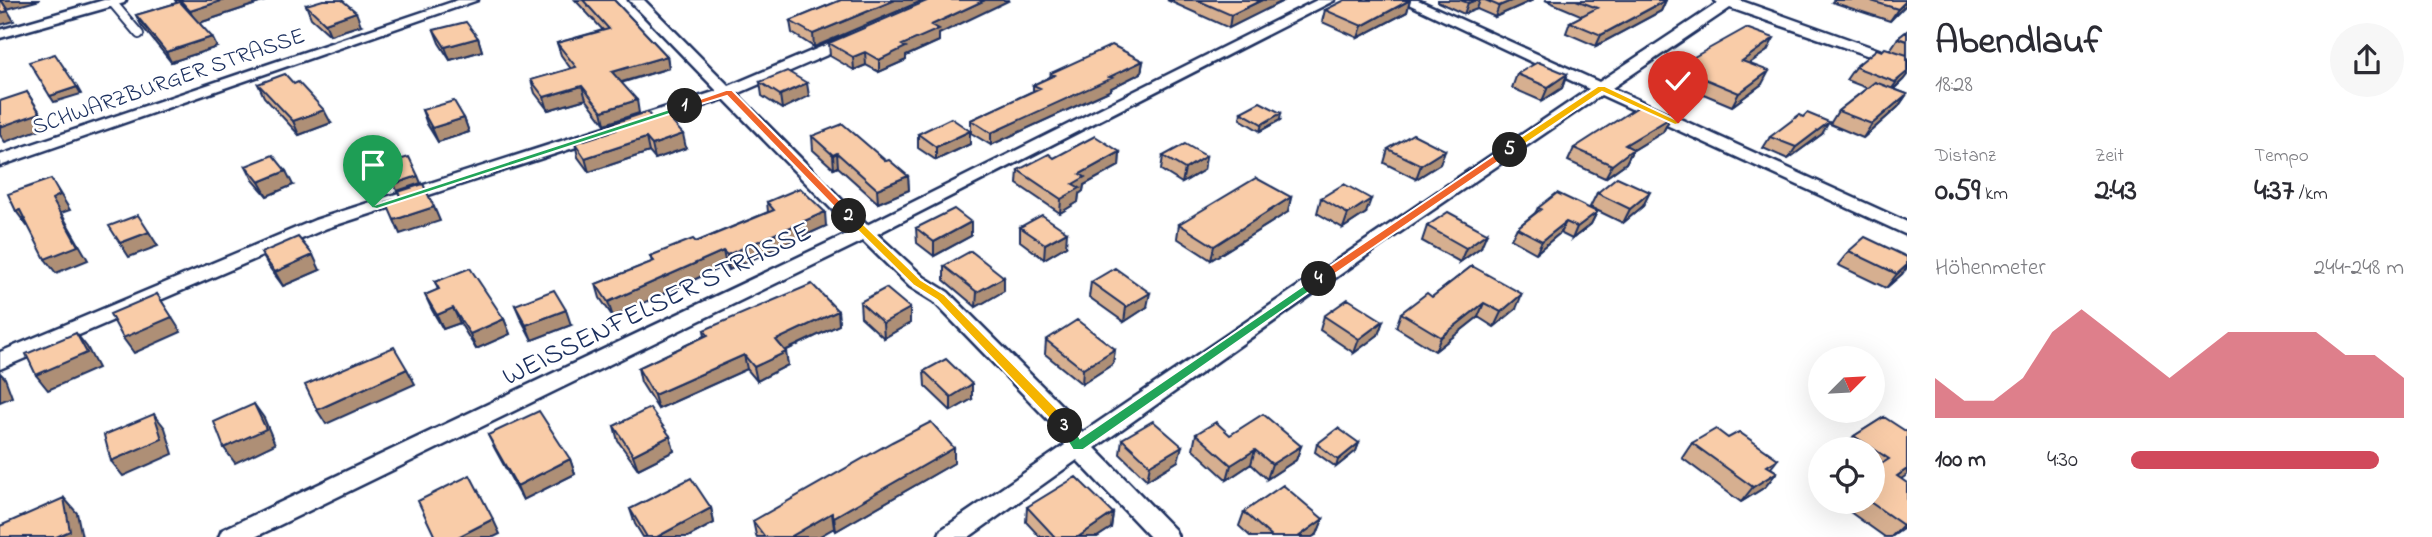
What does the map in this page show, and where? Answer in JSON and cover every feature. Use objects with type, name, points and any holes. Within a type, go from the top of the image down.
[{"type":"street","name":"SCHWARZBURGER STRASSE","points":[[0,161],[471,0]]},
{"type":"street","points":[[636,0],[865,233],[917,282],[941,297],[1060,418],[1078,446],[1166,537]]},
{"type":"street","name":"WEISSENFELSER STRASSE","points":[[231,537],[865,233],[1328,0]]},
{"type":"street","points":[[1408,0],[1907,229]]},
{"type":"street","points":[[0,34],[115,1]]},
{"type":"street","points":[[950,537],[1389,231],[1727,1],[1907,65]]},
{"type":"street","points":[[0,361],[321,224],[729,92],[867,33]]},
{"type":"lane","points":[[115,1],[139,34]]},
{"type":"building","points":[[1,0],[8,11],[0,13]]},
{"type":"building","points":[[180,0],[224,0],[190,11]]},
{"type":"building","points":[[323,0],[342,0],[356,12],[325,23],[306,5]]},
{"type":"building","points":[[583,0],[614,0],[667,56],[612,72],[637,100],[602,111],[582,86],[544,97],[531,80],[576,67],[557,43],[609,29]]},
{"type":"building","points":[[841,0],[895,0],[813,34],[790,21]]},
{"type":"building","points":[[929,0],[985,0],[931,25],[939,29],[902,45],[906,47],[879,60],[865,52],[853,57],[829,43]]},
{"type":"building","points":[[1197,0],[1262,0],[1231,15]]},
{"type":"building","points":[[1345,0],[1410,0],[1362,26],[1325,10]]},
{"type":"building","points":[[1485,0],[1513,0],[1499,6]]},
{"type":"building","points":[[1576,0],[1666,0],[1601,35],[1570,22],[1597,8]]},
{"type":"building","points":[[1868,0],[1907,0],[1898,9]]},
{"type":"building","points":[[180,2],[212,37],[166,52],[136,15]]},
{"type":"building","points":[[466,22],[478,38],[445,47],[434,30]]},
{"type":"building","points":[[1746,28],[1774,38],[1742,61],[1769,71],[1739,93],[1676,67]]},
{"type":"building","points":[[1907,31],[1907,41],[1898,38]]},
{"type":"building","points":[[1112,45],[1143,61],[991,133],[971,120],[1040,88],[1033,85],[1055,75],[1051,73]]},
{"type":"building","points":[[1885,48],[1907,55],[1907,72],[1895,82],[1855,67],[1877,49],[1882,51]]},
{"type":"building","points":[[55,54],[77,87],[50,96],[29,62]]},
{"type":"building","points":[[1538,62],[1567,74],[1548,87],[1517,74]]},
{"type":"building","points":[[787,71],[807,83],[780,95],[760,82]]},
{"type":"building","points":[[285,74],[294,84],[298,82],[324,110],[293,121],[258,84]]},
{"type":"building","points":[[1875,82],[1907,94],[1872,124],[1838,111]]},
{"type":"building","points":[[27,92],[40,113],[0,127],[0,101]]},
{"type":"building","points":[[454,101],[464,118],[432,128],[422,110]]},
{"type":"building","points":[[1260,102],[1281,113],[1262,124],[1241,112]]},
{"type":"building","points":[[1641,105],[1670,118],[1625,145],[1633,149],[1612,165],[1574,148]]},
{"type":"building","points":[[647,112],[652,118],[666,115],[683,134],[652,145],[646,138],[585,158],[575,143],[616,130],[611,124]]},
{"type":"building","points":[[1807,113],[1829,122],[1796,147],[1770,137],[1799,115],[1803,117]]},
{"type":"building","points":[[951,118],[970,131],[936,147],[918,134]]},
{"type":"building","points":[[843,124],[908,176],[877,189],[837,153],[833,155],[812,136]]},
{"type":"building","points":[[1413,134],[1445,150],[1421,165],[1388,149]]},
{"type":"building","points":[[1095,136],[1120,152],[1080,174],[1085,177],[1073,184],[1080,188],[1061,199],[1018,170],[1049,154],[1054,158]]},
{"type":"building","points":[[1185,144],[1206,156],[1185,169],[1163,156]]},
{"type":"building","points":[[273,155],[286,171],[259,182],[246,166]]},
{"type":"building","points":[[409,157],[418,176],[394,184],[386,164]]},
{"type":"building","points":[[1617,177],[1650,192],[1630,209],[1597,193]]},
{"type":"building","points":[[1256,178],[1291,197],[1214,246],[1179,224]]},
{"type":"building","points":[[51,179],[60,195],[52,199],[78,246],[45,259],[20,210],[16,211],[8,194]]},
{"type":"building","points":[[423,184],[434,207],[394,220],[386,202],[401,198],[398,192]]},
{"type":"building","points":[[1344,184],[1371,199],[1348,214],[1321,198]]},
{"type":"building","points":[[800,188],[825,212],[727,255],[723,251],[608,302],[596,284],[654,261],[650,256],[693,239],[696,242],[774,210],[767,202]]},
{"type":"building","points":[[1557,193],[1597,212],[1577,227],[1566,222],[1542,241],[1517,228],[1541,209],[1538,208]]},
{"type":"building","points":[[954,209],[971,222],[934,242],[916,228]]},
{"type":"building","points":[[1448,212],[1487,233],[1466,248],[1427,226]]},
{"type":"building","points":[[138,215],[149,232],[120,243],[109,226]]},
{"type":"building","points":[[1042,215],[1067,232],[1045,244],[1020,227]]},
{"type":"building","points":[[298,237],[313,255],[275,272],[261,253]]},
{"type":"building","points":[[1865,237],[1907,257],[1907,265],[1897,274],[1849,251]]},
{"type":"building","points":[[971,251],[1004,277],[977,292],[944,266]]},
{"type":"building","points":[[1472,266],[1522,294],[1501,312],[1484,303],[1441,337],[1401,313],[1427,293],[1432,297]]},
{"type":"building","points":[[470,268],[504,319],[470,334],[453,308],[437,315],[425,295],[439,289],[435,282]]},
{"type":"building","points":[[1115,268],[1150,293],[1126,307],[1091,282]]},
{"type":"building","points":[[812,284],[838,311],[776,340],[786,352],[754,367],[744,355],[654,395],[638,368],[708,335],[704,330]]},
{"type":"building","points":[[886,288],[910,308],[883,323],[860,302]]},
{"type":"building","points":[[554,290],[566,310],[526,325],[515,305]]},
{"type":"building","points":[[157,294],[172,317],[123,338],[110,314]]},
{"type":"building","points":[[1348,299],[1383,321],[1359,339],[1324,316]]},
{"type":"building","points":[[1077,320],[1115,349],[1083,369],[1046,340]]},
{"type":"building","points":[[76,333],[87,353],[36,375],[26,354]]},
{"type":"building","points":[[394,347],[407,369],[317,410],[305,385]]},
{"type":"building","points":[[946,359],[972,384],[951,397],[924,371]]},
{"type":"building","points":[[254,404],[266,429],[224,448],[214,422]]},
{"type":"building","points":[[650,408],[670,436],[633,455],[614,426]]},
{"type":"building","points":[[539,411],[570,459],[517,486],[488,435]]},
{"type":"building","points":[[154,414],[162,439],[111,461],[104,435]]},
{"type":"building","points":[[1263,414],[1301,446],[1272,464],[1255,450],[1231,465],[1196,434],[1216,422],[1230,435]]},
{"type":"building","points":[[1885,418],[1907,432],[1907,469],[1897,476],[1907,483],[1907,522],[1903,525],[1885,512],[1885,462],[1889,459],[1885,456],[1885,437],[1854,436],[1873,424],[1885,424]]},
{"type":"building","points":[[1153,421],[1182,446],[1150,465],[1122,439]]},
{"type":"building","points":[[931,422],[954,448],[834,517],[832,513],[790,537],[765,537],[753,521],[892,442]]},
{"type":"building","points":[[1338,428],[1359,443],[1338,460],[1317,444]]},
{"type":"building","points":[[1716,429],[1728,438],[1739,432],[1778,459],[1767,466],[1777,472],[1753,487],[1692,443]]},
{"type":"building","points":[[470,475],[493,519],[458,537],[435,537],[418,501]]},
{"type":"building","points":[[1076,477],[1113,513],[1078,537],[1055,537],[1027,507]]},
{"type":"building","points":[[691,478],[711,508],[657,537],[647,537],[630,509]]},
{"type":"building","points":[[1283,485],[1323,519],[1298,537],[1272,537],[1244,512]]},
{"type":"building","points":[[64,498],[70,531],[56,537],[0,537],[0,526]]},
{"type":"route","points":[[373,207],[729,92],[865,233],[917,282],[941,297],[1060,418],[1078,446],[1601,88],[1678,123]]}]
